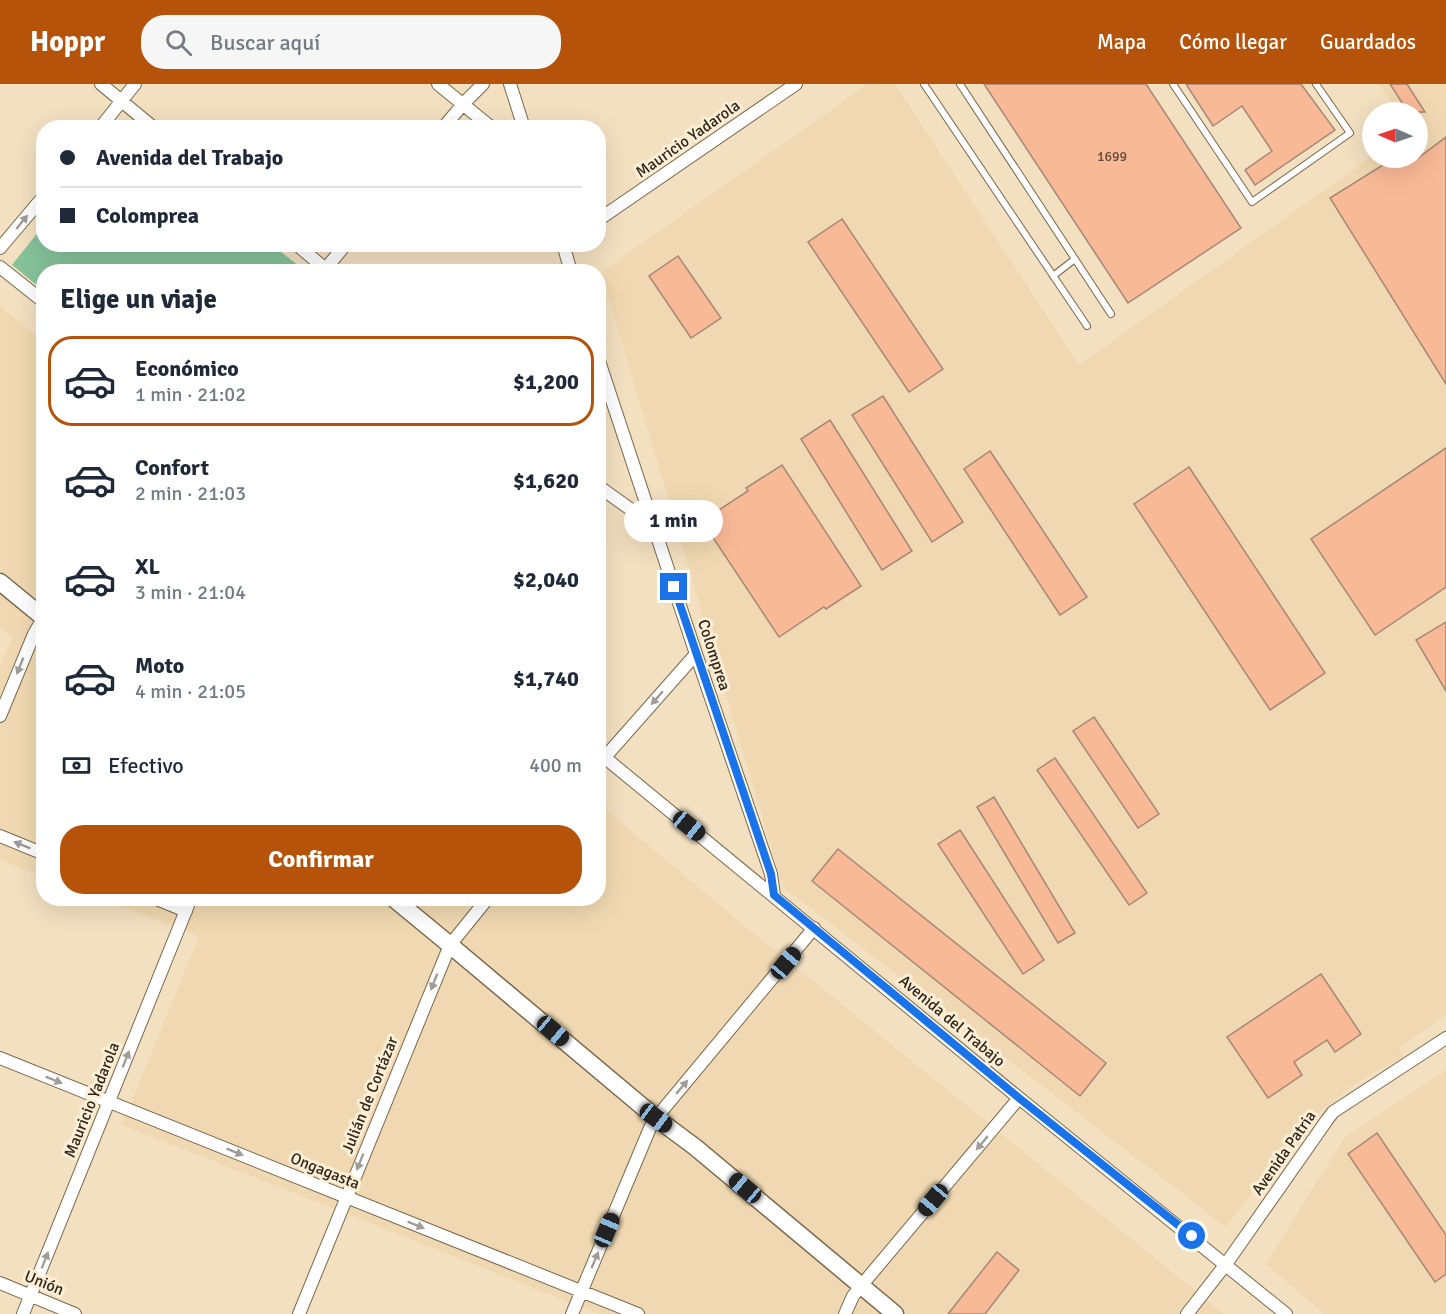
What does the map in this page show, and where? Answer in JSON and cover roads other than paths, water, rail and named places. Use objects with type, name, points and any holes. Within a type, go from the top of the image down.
[{"type":"main road","points":[[0,582],[36,611]]},
{"type":"main road","points":[[403,906],[895,1314]]},
{"type":"street","points":[[101,84],[145,120]]},
{"type":"street","points":[[107,120],[135,84]]},
{"type":"street","points":[[438,84],[482,120]]},
{"type":"street","points":[[450,120],[483,84]]},
{"type":"street","points":[[510,84],[521,120]]},
{"type":"street","name":"Mauricio Yadarola","points":[[606,215],[796,84]]},
{"type":"street","points":[[0,248],[36,205]]},
{"type":"street","points":[[305,252],[318,264]]},
{"type":"street","points":[[0,267],[36,296]]},
{"type":"street","name":"Colomprea","points":[[606,382],[771,874],[774,895]]},
{"type":"street","points":[[606,492],[640,516],[652,521]]},
{"type":"street","points":[[0,716],[36,630]]},
{"type":"street","points":[[606,753],[696,654]]},
{"type":"street","name":"Avenida del Trabajo","points":[[606,762],[774,895],[1019,1098],[1286,1314]]},
{"type":"street","points":[[0,836],[36,851]]},
{"type":"street","points":[[174,906],[186,911]]},
{"type":"street","name":"Mauricio Yadarola","points":[[23,1314],[188,906]]},
{"type":"street","name":"Julián de Cortázar","points":[[299,1314],[450,945],[482,906]]},
{"type":"street","points":[[572,1314],[656,1118],[814,928]]},
{"type":"street","name":"Avenida Patria","points":[[1187,1314],[1226,1264],[1333,1112],[1446,1038]]},
{"type":"street","name":"Ongagasta","points":[[0,1058],[638,1314]]},
{"type":"street","points":[[845,1314],[853,1296],[861,1286],[1019,1098]]},
{"type":"street","name":"Unión","points":[[0,1283],[75,1314]]},
{"type":"lane","points":[[924,84],[1087,326]]},
{"type":"lane","points":[[960,84],[1111,314]]},
{"type":"lane","points":[[1173,84],[1252,202],[1350,133],[1316,84]]},
{"type":"lane","points":[[1053,276],[1075,259]]}]
